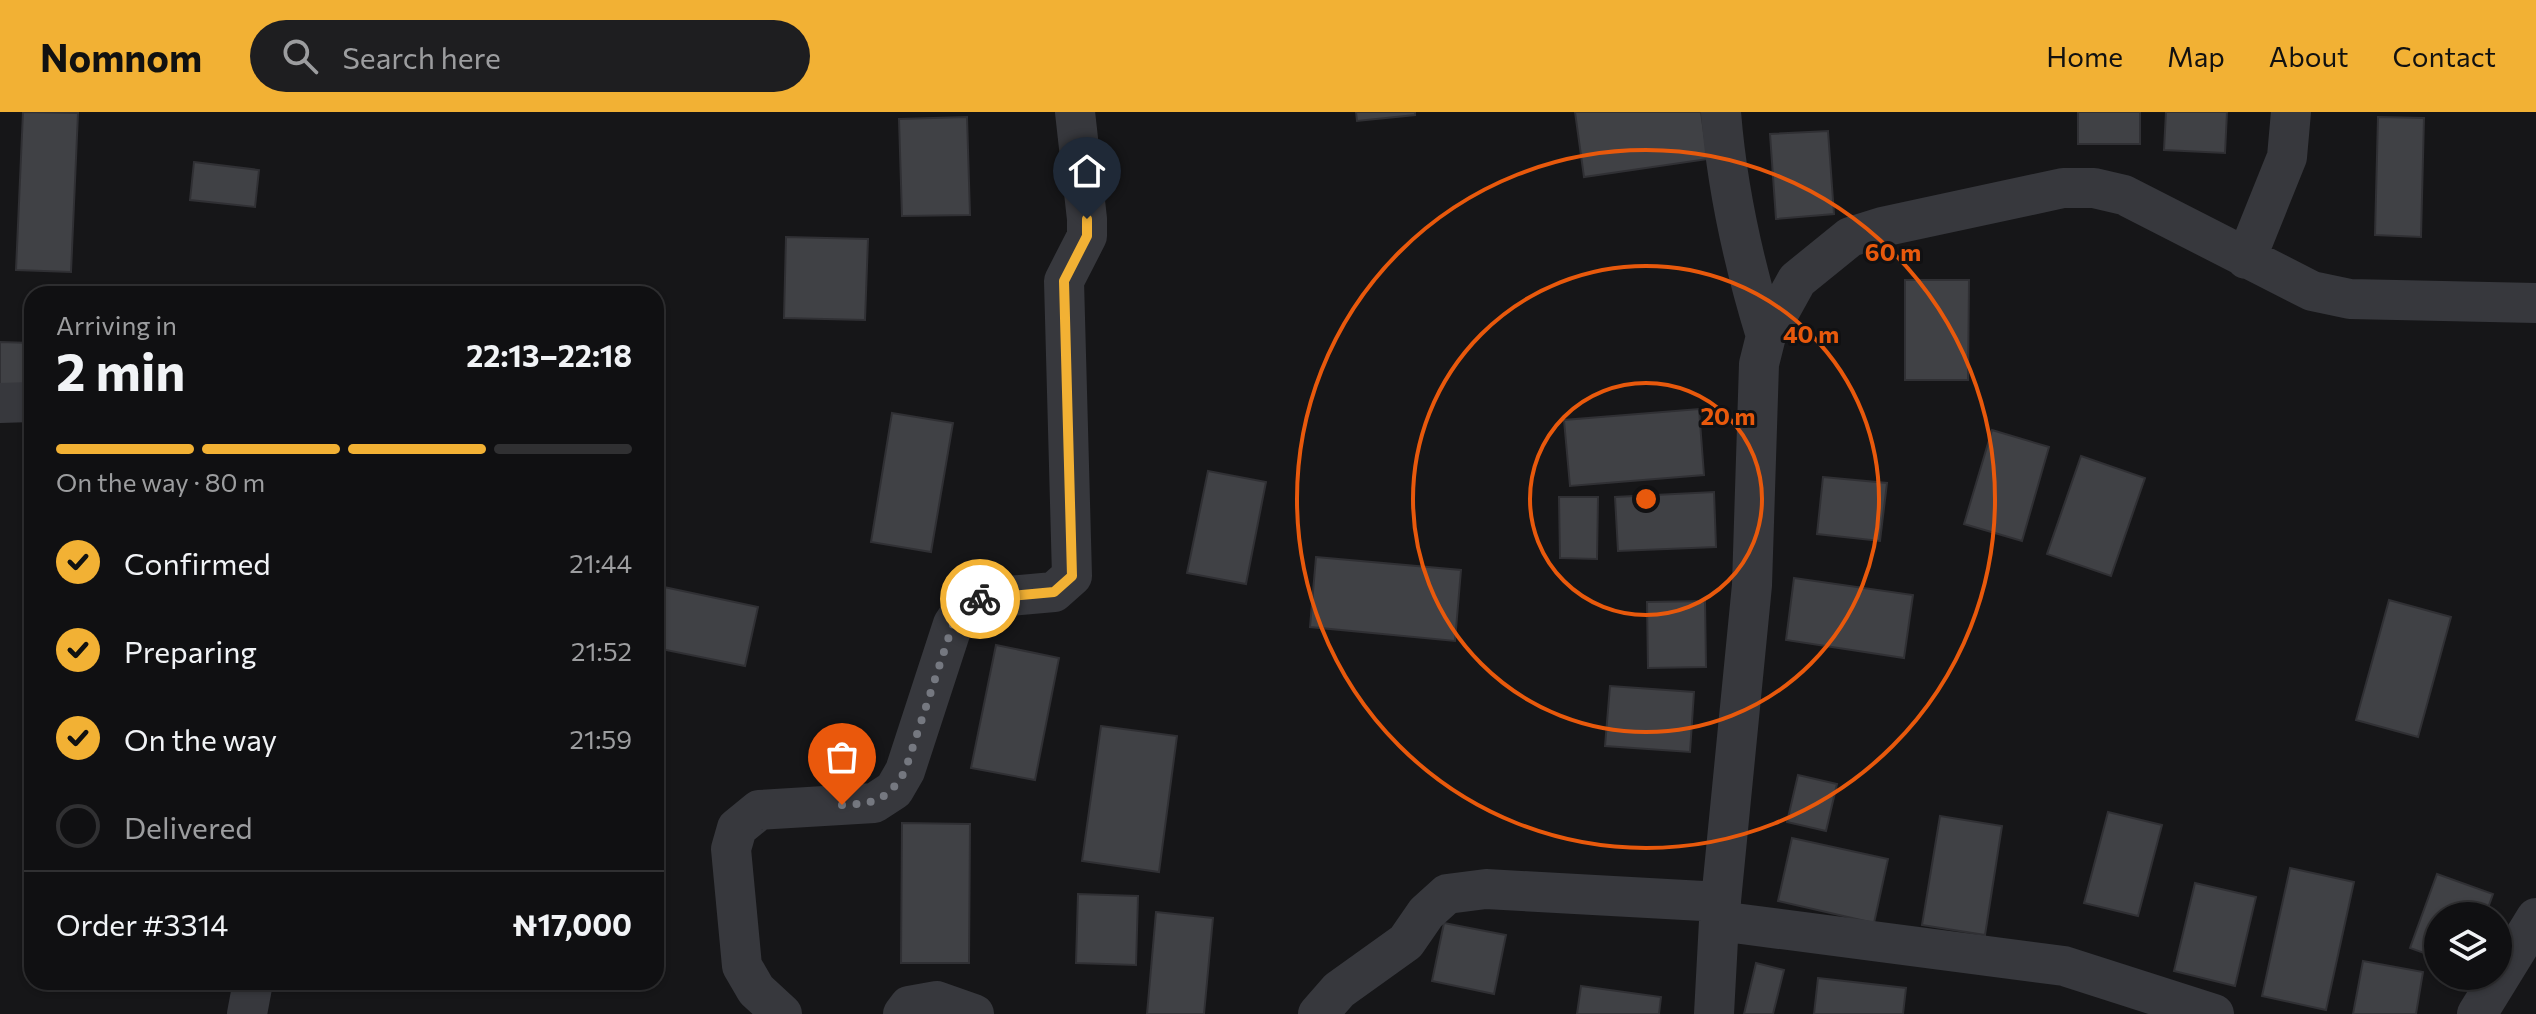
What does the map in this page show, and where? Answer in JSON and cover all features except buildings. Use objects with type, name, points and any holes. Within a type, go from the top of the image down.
[{"type":"street","points":[[782,1014],[756,990],[742,966],[731,849],[737,828],[759,810],[874,803],[894,790],[905,771],[953,624],[965,606],[975,599],[1054,592],[1072,576],[1064,281],[1087,236],[1075,112]]},
{"type":"street","points":[[1721,112],[1730,188],[1744,264],[1766,336]]},
{"type":"street","points":[[2246,259],[2287,157],[2291,112]]},
{"type":"street","points":[[1714,1014],[1720,911],[1752,585],[1759,364],[1766,336],[1797,280],[1850,237],[1882,227],[2063,188],[2094,188],[2124,195],[2312,291],[2350,299],[2536,303]]},
{"type":"street","points":[[0,403],[24,402]]},
{"type":"street","points":[[1318,1014],[1339,990],[1406,942],[1426,913],[1447,894],[1486,889],[1720,911],[2064,966],[2214,1014]]},
{"type":"street","points":[[2477,1014],[2536,918]]},
{"type":"street","points":[[247,1014],[252,990]]},
{"type":"street","points":[[903,1014],[909,1006],[937,1001],[974,1014]]},
{"type":"way so far","points":[[842,805],[874,803],[894,790],[905,771],[953,624],[965,606],[980,599]]},
{"type":"route","points":[[980,599],[1054,592],[1072,576],[1064,281],[1087,236],[1087,219]]}]
